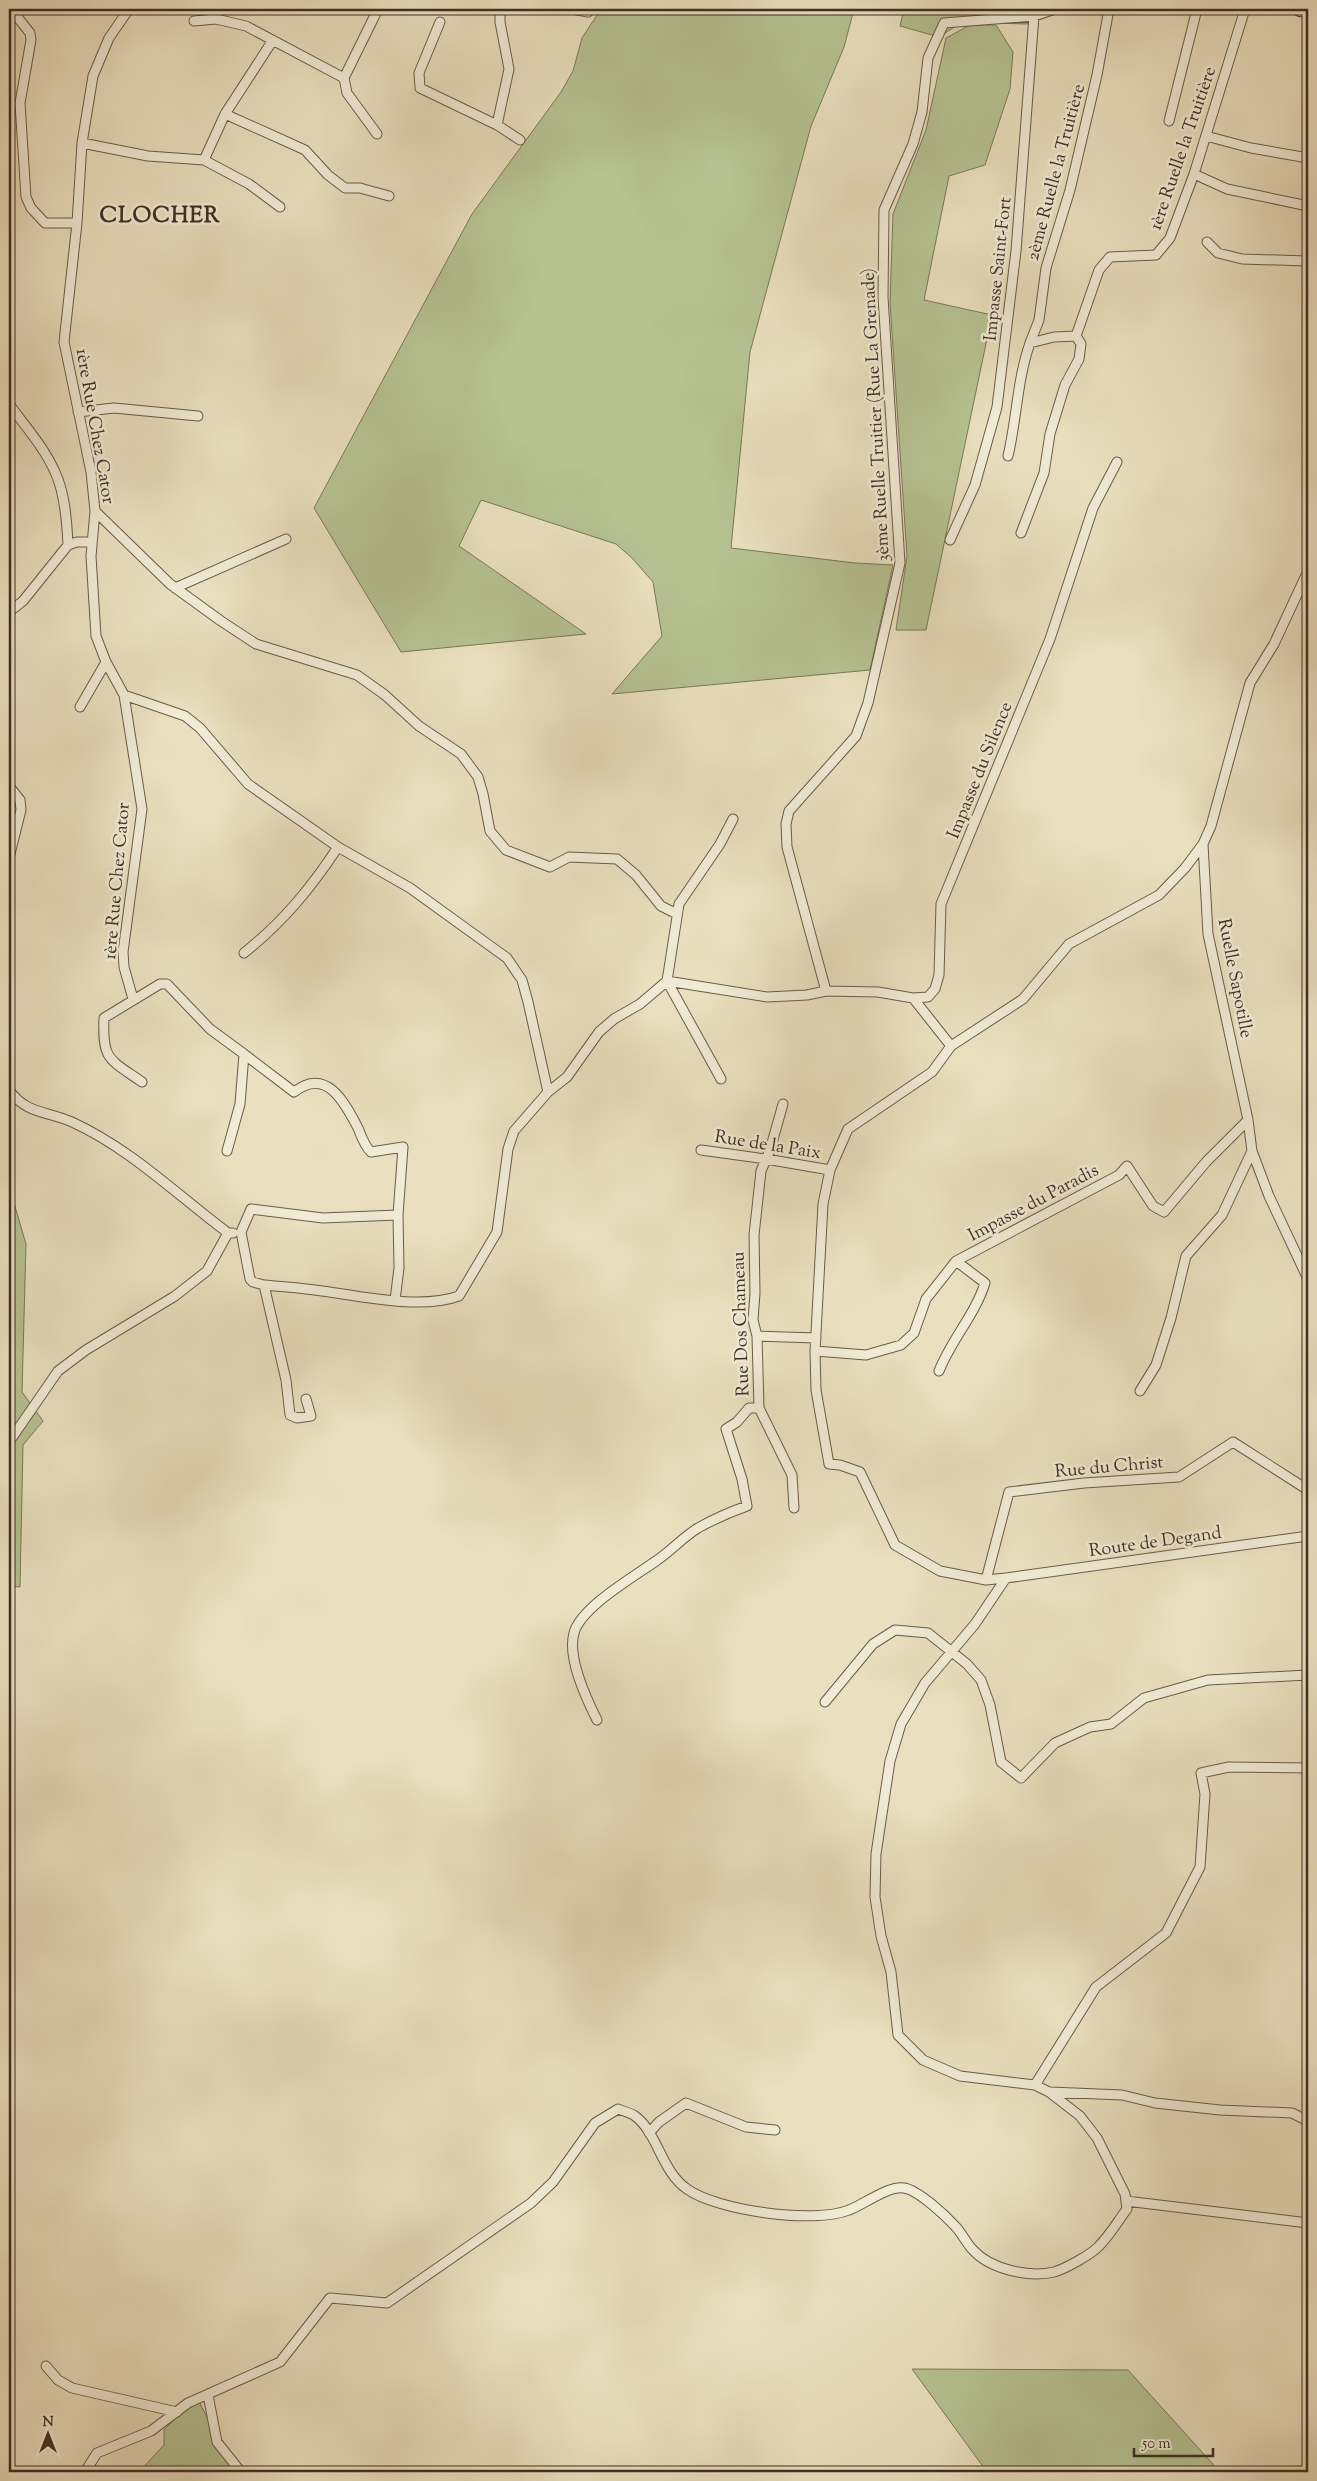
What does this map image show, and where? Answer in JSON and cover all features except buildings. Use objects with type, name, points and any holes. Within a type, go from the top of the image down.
[{"type":"main road","points":[[1300,9],[1308,10]]},
{"type":"street","points":[[11,9],[30,33],[32,40],[20,103],[26,197],[31,208],[45,223],[77,223]]},
{"type":"street","name":"1ère Rue Chez Cator","points":[[129,9],[109,38],[93,76],[82,143],[77,223],[64,342],[91,472],[95,511],[92,542],[96,636],[106,662],[124,695],[142,809],[123,952],[124,967],[133,998]]},
{"type":"street","points":[[377,134],[347,93],[344,78],[378,9]]},
{"type":"street","points":[[497,125],[509,70],[500,22],[500,9]]},
{"type":"street","points":[[572,9],[588,12],[589,9]]},
{"type":"street","points":[[1034,16],[1055,9]]},
{"type":"street","name":"2ème Ruelle la Truitière","points":[[1008,456],[1015,427],[1021,369],[1039,320],[1046,268],[1070,190],[1086,123],[1109,9]]},
{"type":"street","points":[[1169,121],[1197,9]]},
{"type":"street","name":"1ère Ruelle la Truitière","points":[[1021,533],[1044,473],[1050,434],[1065,385],[1080,359],[1081,344],[1076,336],[1099,270],[1110,257],[1156,255],[1170,238],[1194,174],[1245,9]]},
{"type":"street","name":"Impasse Saint-Fort","points":[[950,540],[975,485],[997,407],[1016,250],[1034,16]]},
{"type":"street","name":"3ème Ruelle Truitier (Rue La Grenade)","points":[[826,990],[787,847],[786,824],[789,811],[856,736],[868,703],[900,564],[883,296],[884,210],[913,144],[922,112],[928,58],[944,24],[1034,16]]},
{"type":"street","points":[[194,21],[216,18],[246,26],[344,78]]},
{"type":"street","points":[[440,22],[419,73],[420,88],[497,125],[520,140]]},
{"type":"street","points":[[204,160],[224,114],[274,40]]},
{"type":"street","points":[[224,114],[305,150],[328,175],[345,188],[360,188],[389,196]]},
{"type":"street","points":[[1206,136],[1251,148],[1308,158]]},
{"type":"street","points":[[82,143],[148,156],[204,160],[249,184],[280,208]]},
{"type":"street","points":[[1194,174],[1227,189],[1308,206]]},
{"type":"street","points":[[1207,242],[1218,253],[1242,259],[1308,262]]},
{"type":"street","points":[[1030,343],[1054,337],[1076,336]]},
{"type":"street","points":[[9,404],[44,450],[56,474],[66,518],[68,545]]},
{"type":"street","points":[[78,412],[114,408],[198,416]]},
{"type":"street","name":"Impasse du Silence","points":[[667,981],[767,997],[801,996],[826,990],[878,992],[913,998],[928,997],[936,989],[939,975],[941,904],[1050,639],[1093,508],[1117,462]]},
{"type":"street","points":[[95,511],[175,588],[256,644],[357,675],[385,695],[419,726],[461,754],[478,777],[490,831],[506,850],[550,867],[569,857],[617,859],[636,875],[661,906],[677,914]]},
{"type":"street","points":[[175,588],[286,539]]},
{"type":"street","points":[[9,612],[24,601],[68,545],[77,542],[92,542]]},
{"type":"street","name":"Ruelle Sapotille","points":[[1308,571],[1274,644],[1250,683],[1211,826],[1203,844],[1208,934],[1248,1120],[1252,1151],[1269,1196],[1308,1279]]},
{"type":"street","points":[[80,707],[106,662]]},
{"type":"street","points":[[124,695],[185,716],[200,728],[248,784],[338,847],[410,888],[507,958],[524,987],[548,1092]]},
{"type":"street","points":[[9,786],[20,800],[21,810],[9,858]]},
{"type":"street","points":[[721,1079],[667,981],[679,904],[720,844],[733,819]]},
{"type":"street","points":[[815,1351],[823,1204],[830,1170],[848,1129],[932,1072],[951,1046],[1023,998],[1069,944],[1159,895],[1185,868],[1203,844]]},
{"type":"street","points":[[244,953],[274,930],[305,895],[338,847]]},
{"type":"street","points":[[398,1215],[323,1218],[251,1209],[241,1232],[250,1279],[253,1282],[264,1285],[395,1300],[450,1300],[459,1296],[465,1290],[497,1232],[510,1139],[548,1092],[567,1077],[599,1032],[614,1019],[640,1004],[667,981]]},
{"type":"street","points":[[142,1082],[108,1058],[103,1039],[104,1018],[133,998],[160,984],[167,984],[210,1029],[294,1092],[311,1083],[324,1083],[331,1089],[351,1116],[371,1152],[403,1147],[398,1215],[399,1268],[395,1300]]},
{"type":"street","points":[[913,998],[951,1046]]},
{"type":"street","points":[[227,1151],[240,1104],[244,1054]]},
{"type":"street","points":[[9,1090],[16,1100],[26,1108],[71,1122],[105,1139],[153,1173],[181,1198],[228,1233],[241,1232]]},
{"type":"street","name":"Rue Dos Chameau","points":[[783,1104],[761,1171],[754,1235],[755,1293],[752,1320],[757,1336],[758,1408],[792,1475],[794,1508]]},
{"type":"street","name":"Impasse du Paradis","points":[[815,1351],[866,1354],[900,1345],[914,1333],[926,1299],[956,1261],[1119,1175],[1126,1166],[1153,1206],[1164,1212],[1206,1162],[1248,1120]]},
{"type":"street","name":"Rue de la Paix","points":[[701,1150],[830,1170]]},
{"type":"street","points":[[1140,1392],[1156,1365],[1171,1318],[1186,1256],[1222,1216],[1252,1151]]},
{"type":"street","points":[[9,1442],[58,1371],[86,1350],[175,1296],[207,1271],[228,1233]]},
{"type":"street","points":[[939,1371],[947,1352],[980,1299],[985,1283],[956,1261]]},
{"type":"street","points":[[264,1285],[286,1380],[290,1415],[297,1418],[311,1416],[306,1399]]},
{"type":"street","points":[[757,1336],[816,1338]]},
{"type":"street","name":"Route de Degand","points":[[815,1351],[816,1390],[829,1464],[840,1465],[860,1472],[895,1545],[940,1571],[986,1580],[1308,1536]]},
{"type":"street","points":[[597,1720],[577,1670],[573,1649],[574,1632],[583,1618],[622,1582],[656,1561],[697,1528],[747,1506],[742,1479],[726,1428],[737,1422],[749,1408],[758,1408]]},
{"type":"street","name":"Rue du Christ","points":[[986,1580],[1009,1492],[1084,1483],[1179,1477],[1233,1442],[1308,1490]]},
{"type":"street","points":[[85,2472],[97,2453],[151,2431],[188,2403],[280,2362],[330,2298],[387,2303],[531,2203],[553,2182],[595,2123],[618,2109],[635,2116],[649,2133],[665,2164],[687,2189],[730,2207],[772,2214],[814,2215],[847,2211],[896,2188],[905,2188],[919,2194],[955,2225],[973,2251],[997,2268],[1028,2272],[1054,2272],[1099,2247],[1127,2210],[1125,2194],[1098,2138],[1080,2116],[1049,2092],[1035,2085],[960,2076],[923,2060],[898,2035],[891,1972],[881,1936],[874,1897],[876,1854],[890,1761],[901,1724],[925,1683],[975,1624],[1006,1578]]},
{"type":"street","points":[[825,1702],[873,1644],[895,1630],[928,1633],[952,1651],[981,1680],[990,1705],[1000,1762],[1021,1778],[1055,1743],[1090,1727],[1111,1724],[1144,1698],[1208,1680],[1308,1674]]},
{"type":"street","points":[[1035,2085],[1096,1987],[1166,1933],[1200,1867],[1205,1794],[1201,1773],[1229,1767],[1308,1768]]},
{"type":"street","points":[[1049,2092],[1122,2095],[1155,2103],[1220,2110],[1292,2113],[1308,2121]]},
{"type":"street","points":[[649,2133],[659,2122],[686,2103],[746,2127],[775,2130]]},
{"type":"street","points":[[1126,2201],[1308,2223]]},
{"type":"street","points":[[46,2366],[58,2380],[72,2388],[176,2412]]},
{"type":"street","points":[[208,2395],[217,2442],[241,2472]]},
{"type":"green space","points":[[601,9],[854,9],[844,47],[811,126],[750,352],[731,548],[855,563],[893,565],[870,670],[612,694],[662,636],[653,582],[632,558],[616,544],[481,500],[459,546],[586,634],[401,652],[314,508],[472,214],[561,92],[573,71],[582,38]]},
{"type":"green space","points":[[904,9],[1070,9],[1027,24],[962,22],[939,37],[900,26]]},
{"type":"green space","points":[[970,25],[996,25],[1013,52],[1010,89],[985,165],[949,176],[924,300],[992,315],[926,630],[896,630],[907,556],[890,303],[893,214],[926,130],[946,38]]},
{"type":"green space","points":[[9,1186],[26,1244],[22,1392],[43,1421],[23,1445],[20,1587],[9,1586]]},
{"type":"green space","points":[[912,2369],[1128,2370],[1220,2472],[987,2472]]},
{"type":"green space","points":[[196,2396],[222,2446],[249,2472],[139,2472],[164,2445],[164,2430]]},
{"type":"district","name":"CLOCHER","points":[[160,214]]}]
